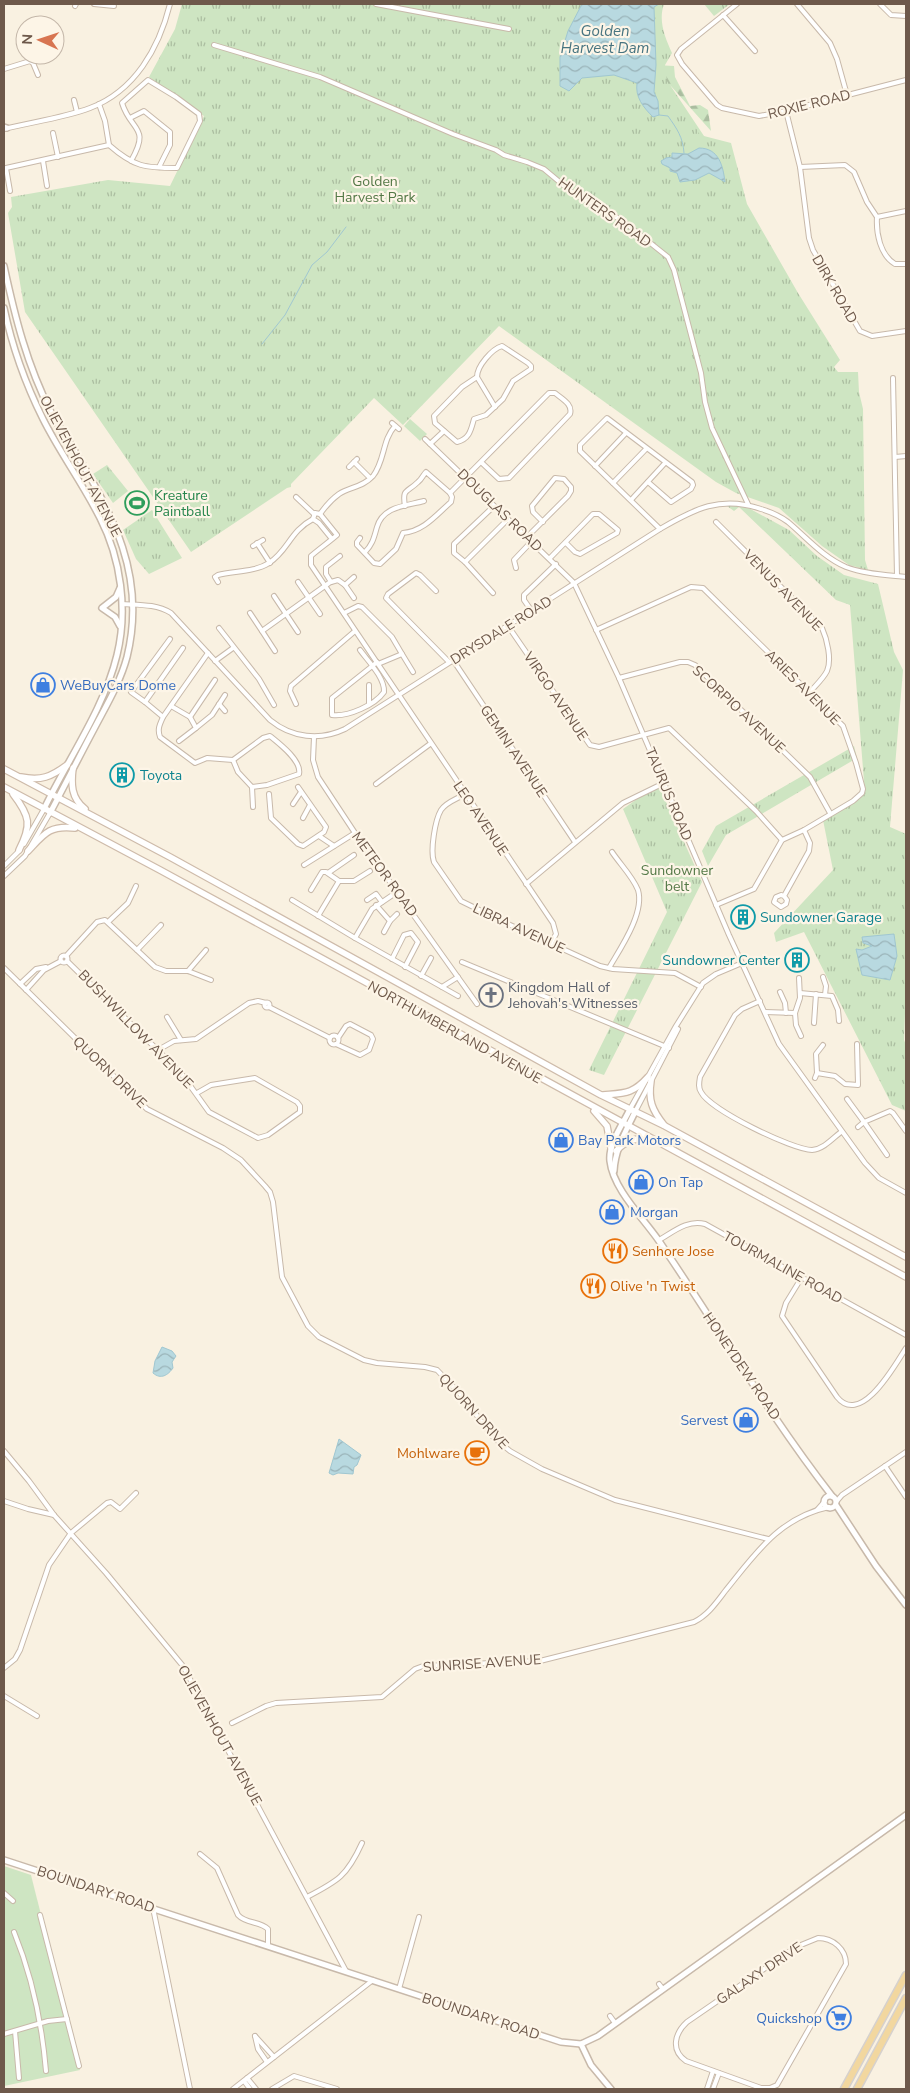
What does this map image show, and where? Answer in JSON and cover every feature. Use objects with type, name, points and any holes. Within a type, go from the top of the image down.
[{"type":"main road","points":[[17,776],[43,779],[53,775],[67,765]]},
{"type":"main road","points":[[73,768],[73,794],[80,805],[93,815]]},
{"type":"main road","name":"NORTHUMBERLAND AVENUE","points":[[4,769],[51,795],[93,815],[601,1095],[665,1126],[906,1257]]},
{"type":"main road","name":"NORTHUMBERLAND AVENUE","points":[[4,787],[243,915],[588,1106],[906,1277]]},
{"type":"main road","points":[[12,792],[23,806],[28,821],[26,837],[19,850]]},
{"type":"main road","points":[[28,851],[51,829],[65,827],[80,828]]},
{"type":"main road","points":[[601,1095],[630,1092],[649,1079]]},
{"type":"main road","points":[[649,1079],[651,1106],[665,1126]]},
{"type":"main road","points":[[588,1106],[607,1126],[614,1150],[633,1139],[658,1142]]},
{"type":"main road","points":[[844,2089],[906,1975]]},
{"type":"main road","points":[[857,2089],[906,1998]]},
{"type":"street","points":[[94,4],[114,6]]},
{"type":"street","points":[[5,128],[78,112],[99,104],[126,85],[144,67],[158,42],[170,4]]},
{"type":"street","points":[[376,4],[509,29]]},
{"type":"street","points":[[737,4],[723,15],[755,51]]},
{"type":"street","points":[[797,4],[830,43],[837,59],[847,95]]},
{"type":"street","points":[[880,4],[891,15],[906,16]]},
{"type":"street","name":"ROXIE ROAD","points":[[723,15],[681,49],[677,55],[687,71],[717,105],[722,108],[753,116],[786,111],[906,80]]},
{"type":"street","name":"HUNTERS ROAD","points":[[214,45],[320,77],[504,155],[544,169],[574,194],[618,218],[662,252],[672,262],[702,373],[705,402],[712,428],[748,504]]},
{"type":"street","points":[[4,69],[31,61],[38,75]]},
{"type":"street","points":[[99,104],[105,121],[109,145],[131,161],[145,168],[178,167],[200,121],[199,114],[149,80],[122,103],[140,137],[139,146],[131,161]]},
{"type":"street","points":[[74,100],[78,112]]},
{"type":"street","name":"DIRK ROAD","points":[[786,111],[800,167],[809,238],[813,250],[856,325],[863,333],[872,336],[906,331]]},
{"type":"street","points":[[130,118],[144,112],[170,132],[170,145],[159,167]]},
{"type":"street","points":[[53,133],[58,157]]},
{"type":"street","points":[[10,191],[6,168],[109,145]]},
{"type":"street","points":[[42,161],[47,186]]},
{"type":"street","points":[[800,167],[841,164],[849,167],[854,172],[867,202],[877,217],[878,238],[887,257],[894,264],[906,264]]},
{"type":"street","points":[[877,217],[906,211]]},
{"type":"street","name":"OLIEVENHOUT AVENUE","points":[[4,266],[22,344],[38,384],[52,414],[109,513],[122,542],[130,570],[132,604],[130,640],[119,679],[58,798],[28,851],[4,876]]},
{"type":"street","name":"OLIEVENHOUT AVENUE","points":[[4,312],[15,348],[43,419],[100,518],[108,536],[119,573],[122,604],[117,656],[107,687],[44,809],[19,850],[4,866]]},
{"type":"street","points":[[502,346],[532,366],[528,372],[512,382],[503,399],[495,407],[486,415],[474,420],[471,432],[461,441],[456,441],[434,421],[434,416],[462,387],[476,377],[479,367],[502,346]]},
{"type":"street","points":[[476,377],[495,407]]},
{"type":"street","points":[[893,378],[896,576]]},
{"type":"street","points":[[450,493],[550,392],[555,392],[569,405],[570,414],[509,478],[499,479],[481,462]]},
{"type":"street","points":[[648,482],[671,502],[691,489],[692,482],[605,418],[580,445],[579,450],[660,529]]},
{"type":"street","points":[[296,497],[314,514],[320,514],[340,494],[358,488],[370,478],[380,463],[387,438],[395,426]]},
{"type":"street","points":[[430,444],[444,431]]},
{"type":"street","points":[[595,466],[626,433]]},
{"type":"street","name":"DOUGLAS ROAD","points":[[425,439],[574,583]]},
{"type":"street","points":[[613,483],[646,449]]},
{"type":"street","points":[[895,457],[906,456]]},
{"type":"street","points":[[349,467],[355,461],[370,478]]},
{"type":"street","points":[[631,500],[665,463]]},
{"type":"street","points":[[360,538],[357,542],[358,545],[374,564],[380,564],[396,549],[403,530],[412,532],[423,528],[451,502],[452,497],[426,472],[417,484],[405,491],[403,496],[405,506]]},
{"type":"street","points":[[527,537],[543,522],[571,492],[570,485],[564,479],[557,478],[552,481],[532,506],[533,512],[543,522]]},
{"type":"street","points":[[365,552],[373,543],[378,524],[386,512],[424,501]]},
{"type":"street","name":"DRYSDALE ROAD","points":[[122,604],[153,605],[163,608],[175,617],[275,724],[300,735],[314,737],[328,735],[345,729],[660,529],[688,513],[708,506],[723,503],[748,504],[779,516],[819,551],[847,567],[864,572],[906,577]]},
{"type":"street","points":[[494,506],[454,544],[454,553],[465,562],[494,594]]},
{"type":"street","points":[[314,514],[314,519]]},
{"type":"street","points":[[314,519],[320,523],[332,539],[337,535],[320,514]]},
{"type":"street","points":[[550,558],[593,514],[599,514],[618,530],[617,533],[580,554],[575,552],[566,543]]},
{"type":"street","points":[[218,582],[214,576],[263,567],[270,563],[282,551],[294,532],[314,519]]},
{"type":"street","points":[[465,562],[508,519]]},
{"type":"street","name":"VENUS AVENUE","points":[[716,522],[822,628],[826,639],[829,665],[824,676],[810,692]]},
{"type":"street","name":"LEO AVENUE","points":[[332,539],[310,559],[312,567],[555,929],[556,934],[551,942]]},
{"type":"street","points":[[263,540],[255,545],[270,563]]},
{"type":"street","points":[[516,568],[514,560],[532,542]]},
{"type":"street","points":[[331,582],[326,574],[326,567],[340,556]]},
{"type":"street","points":[[531,610],[524,600],[524,595],[556,564]]},
{"type":"street","name":"GEMINI AVENUE","points":[[436,591],[420,575],[416,574],[388,594],[386,598],[389,604],[451,661],[575,842]]},
{"type":"street","points":[[344,585],[354,577]]},
{"type":"street","points":[[262,631],[331,582],[338,580],[354,598]]},
{"type":"street","points":[[298,582],[320,614]]},
{"type":"street","name":"TAURUS ROAD","points":[[574,583],[619,678],[716,905],[783,1051],[873,1173],[906,1193]]},
{"type":"street","points":[[120,584],[116,597],[102,608],[115,617],[121,630]]},
{"type":"street","name":"ARIES AVENUE","points":[[596,630],[691,587],[699,586],[708,592],[810,692],[846,732],[863,789],[859,797],[804,830],[782,840]]},
{"type":"street","points":[[274,596],[298,632]]},
{"type":"street","points":[[344,614],[358,606],[362,607],[392,637],[413,672]]},
{"type":"street","points":[[250,613],[275,651]]},
{"type":"street","name":"VIRGO AVENUE","points":[[508,626],[590,745],[599,747],[643,735]]},
{"type":"street","points":[[219,628],[233,648],[259,678],[274,705]]},
{"type":"street","points":[[296,704],[290,691],[291,686],[355,631]]},
{"type":"street","points":[[163,717],[131,692],[170,639]]},
{"type":"street","points":[[145,702],[183,648]]},
{"type":"street","points":[[215,661],[233,648]]},
{"type":"street","points":[[332,692],[332,715],[352,712],[369,704],[384,692],[383,684],[360,650]]},
{"type":"street","points":[[208,653],[163,717],[158,729],[160,737],[192,762],[207,758],[233,760],[268,736],[272,738],[299,766],[299,772],[296,776],[267,785],[252,787]]},
{"type":"street","points":[[332,698],[371,667],[402,654]]},
{"type":"street","name":"SCORPIO AVENUE","points":[[619,678],[680,662],[696,665],[810,777],[830,813]]},
{"type":"street","points":[[190,717],[215,680]]},
{"type":"street","points":[[369,685],[369,704]]},
{"type":"street","points":[[179,742],[210,718],[225,695]]},
{"type":"street","points":[[218,704],[225,711]]},
{"type":"street","points":[[351,705],[352,712]]},
{"type":"street","points":[[171,706],[190,717],[196,728]]},
{"type":"street","points":[[643,735],[667,728],[675,731],[756,811],[782,840],[754,889],[716,905]]},
{"type":"street","name":"METEOR ROAD","points":[[314,737],[316,773],[355,833],[477,1004]]},
{"type":"street","points":[[376,784],[430,744]]},
{"type":"street","points":[[233,760],[238,772],[252,787],[253,808]]},
{"type":"street","points":[[526,884],[623,803],[664,783]]},
{"type":"street","points":[[268,794],[266,807],[271,818],[298,844],[303,846],[326,831],[326,827],[298,787]]},
{"type":"street","points":[[294,804],[300,792]]},
{"type":"street","name":"LIBRA AVENUE","points":[[464,794],[446,804],[441,810],[432,851],[434,862],[461,901],[508,924],[609,968],[675,973],[701,987]]},
{"type":"street","points":[[302,818],[310,805]]},
{"type":"street","points":[[784,896],[810,848],[804,830]]},
{"type":"street","points":[[304,865],[355,833]]},
{"type":"street","points":[[319,836],[334,846]]},
{"type":"street","points":[[609,968],[638,913],[639,900],[637,888],[612,852]]},
{"type":"street","points":[[311,890],[321,873],[328,873],[354,855]]},
{"type":"street","points":[[328,873],[339,881],[354,881],[370,872]]},
{"type":"street","points":[[318,916],[339,881]]},
{"type":"street","points":[[108,922],[128,903],[136,886]]},
{"type":"street","points":[[368,900],[381,890]]},
{"type":"street","points":[[355,938],[372,909],[397,892]]},
{"type":"street","points":[[376,894],[382,902]]},
{"type":"street","points":[[292,900],[458,996]]},
{"type":"street","points":[[376,905],[390,921]]},
{"type":"street","points":[[384,932],[390,921],[397,914]]},
{"type":"street","points":[[20,984],[36,969],[48,967],[61,961],[62,956],[67,958],[97,922],[102,919],[108,922],[151,964],[159,969],[188,971],[211,980]]},
{"type":"street","points":[[137,950],[161,925]]},
{"type":"street","points":[[392,959],[404,936],[411,934],[418,942],[405,967]]},
{"type":"street","points":[[188,971],[206,950]]},
{"type":"street","name":"BUSHWILLOW AVENUE","points":[[67,958],[184,1075],[212,1114],[258,1138],[268,1136],[300,1112],[300,1106],[297,1102],[255,1078],[211,1085],[197,1093]]},
{"type":"street","points":[[421,976],[431,958]]},
{"type":"street","points":[[462,962],[667,1047]]},
{"type":"street","points":[[614,1150],[682,1017],[701,987],[716,974],[742,963]]},
{"type":"street","points":[[26,990],[48,967]]},
{"type":"street","name":"QUORN DRIVE","points":[[4,968],[147,1109],[228,1151],[249,1167],[270,1192],[273,1202],[282,1277],[308,1326],[319,1337],[364,1360],[437,1370],[463,1397],[493,1436],[510,1451],[542,1469],[615,1500],[768,1539]]},
{"type":"street","points":[[442,987],[458,977]]},
{"type":"street","points":[[823,977],[826,995]]},
{"type":"street","points":[[799,978],[800,993],[795,1013],[796,1025],[801,1036]]},
{"type":"street","points":[[780,992],[786,1003],[786,1013]]},
{"type":"street","points":[[800,993],[831,995],[838,1010],[839,1021]]},
{"type":"street","points":[[814,1023],[816,994]]},
{"type":"street","points":[[760,1001],[742,1009],[732,1021],[700,1077],[699,1087],[701,1092],[710,1102],[738,1120],[766,1135],[807,1149],[822,1147],[842,1132]]},
{"type":"street","points":[[158,1050],[174,1041],[196,1039],[252,1002],[268,1005],[330,1038]]},
{"type":"street","points":[[765,1012],[795,1013]]},
{"type":"street","points":[[167,1017],[181,1040]]},
{"type":"street","points":[[330,1038],[330,1043],[360,1055],[369,1050],[373,1039],[371,1035],[350,1024],[344,1027],[336,1044]]},
{"type":"street","points":[[330,1038],[335,1035],[338,1038]]},
{"type":"street","points":[[823,1045],[816,1054],[816,1076],[835,1076],[845,1084],[858,1085],[857,1044]]},
{"type":"street","points":[[847,1099],[887,1154]]},
{"type":"street","points":[[858,1127],[864,1122],[890,1111],[906,1131]]},
{"type":"street","name":"HONEYDEW ROAD","points":[[614,1150],[610,1162],[614,1174],[628,1198],[659,1240],[773,1413],[822,1483],[842,1517],[876,1566],[906,1604]]},
{"type":"street","name":"TOURMALINE ROAD","points":[[659,1240],[686,1224],[701,1223],[906,1334]]},
{"type":"street","points":[[802,1277],[786,1303],[782,1316],[837,1398],[844,1405],[853,1406],[875,1392],[906,1348]]},
{"type":"street","name":"OLIEVENHOUT AVENUE","points":[[4,1451],[54,1515],[155,1630],[183,1666],[346,1971]]},
{"type":"street","points":[[833,1502],[906,1452]]},
{"type":"street","points":[[885,1466],[906,1497]]},
{"type":"street","name":"HONEYDEW ROAD","points":[[822,1483],[825,1500]]},
{"type":"street","points":[[4,1668],[20,1650],[45,1571],[71,1533],[106,1503],[111,1502],[120,1509],[136,1493]]},
{"type":"street","points":[[825,1500],[833,1502]]},
{"type":"street","points":[[825,1500],[833,1502]]},
{"type":"street","name":"SUNRISE AVENUE","points":[[817,1510],[825,1500]]},
{"type":"street","points":[[4,1501],[28,1510],[54,1515]]},
{"type":"street","name":"SUNRISE AVENUE","points":[[232,1723],[276,1703],[382,1696],[419,1667],[540,1661],[694,1622],[709,1613],[768,1539],[792,1522],[833,1502]]},
{"type":"street","points":[[4,1696],[37,1716]]},
{"type":"street","points":[[610,2089],[591,2065],[582,2044],[615,2024],[661,1986],[906,1815]]},
{"type":"street","points":[[307,1897],[341,1877],[354,1860],[362,1843]]},
{"type":"street","points":[[200,1854],[217,1868],[238,1916],[242,1919],[261,1924],[268,1929],[268,1945]]},
{"type":"street","name":"BOUNDARY ROAD","points":[[4,1860],[153,1907],[561,2042],[582,2044]]},
{"type":"street","points":[[4,1893],[13,1901]]},
{"type":"street","points":[[153,1907],[190,2089]]},
{"type":"street","points":[[40,1915],[79,2066]]},
{"type":"street","points":[[399,1989],[419,1917]]},
{"type":"street","points":[[14,1932],[27,1968],[40,2024],[46,2071]]},
{"type":"street","name":"GALAXY DRIVE","points":[[823,1938],[840,1947],[845,1956],[846,1966],[777,2084],[770,2088],[761,2088],[713,2070],[686,2061],[677,2053],[677,2037],[682,2027],[802,1943],[823,1938]]},
{"type":"street","points":[[233,2089],[373,1980]]},
{"type":"street","points":[[610,2016],[615,2024]]},
{"type":"street","points":[[4,2034],[51,2021],[67,2019]]},
{"type":"street","points":[[15,2031],[19,2078]]},
{"type":"street","points":[[267,2062],[258,2049],[255,2036],[274,2057]]},
{"type":"street","points":[[264,2057],[270,2052]]},
{"type":"street","points":[[707,2089],[713,2070]]},
{"type":"street","points":[[713,2089],[719,2072]]},
{"type":"street","points":[[272,2089],[290,2077],[298,2076],[337,2089]]},
{"type":"street","points":[[246,2080],[250,2087],[256,2089]]},
{"type":"green space","name":"Golden Harvest Park","points":[[182,4],[664,4],[662,23],[672,53],[665,65],[667,81],[700,135],[731,143],[747,204],[798,293],[840,360],[834,367],[838,372],[858,372],[859,392],[863,409],[865,560],[868,570],[849,565],[822,546],[779,508],[736,493],[716,482],[499,326],[403,425],[374,398],[291,484],[291,487],[191,552],[25,312],[8,213],[12,207],[11,197],[108,180],[170,186],[204,116],[149,77],[175,29]]},
{"type":"green space","points":[[704,4],[730,4],[714,16]]},
{"type":"green space","points":[[656,65],[674,66],[675,77],[690,106],[700,105],[708,110],[711,131],[670,85],[714,151],[588,78]]},
{"type":"green space","points":[[410,419],[427,434],[420,441],[404,426]]},
{"type":"green space","points":[[107,465],[128,491],[113,503],[93,474]]},
{"type":"green space","points":[[743,505],[789,530],[817,556],[844,575],[878,584],[894,652],[903,670],[890,827],[906,834],[904,1040],[906,1045],[906,1111],[892,1105],[804,932],[776,942],[774,933],[833,870],[823,820],[865,794],[850,605],[836,600],[739,507],[734,511],[727,506]]},
{"type":"green space","points":[[152,510],[182,558],[149,574],[136,559],[123,530]]},
{"type":"green space","points":[[854,746],[857,758],[726,835],[708,866],[702,851],[716,826]]},
{"type":"green space","name":"Sundowner belt","points":[[658,784],[702,882],[604,1075],[589,1070],[667,912],[623,809]]},
{"type":"green space","points":[[4,1866],[31,1875],[80,2070],[4,2086]]},
{"type":"water","name":"Golden Harvest Dam","points":[[582,4],[659,4],[654,7],[656,65],[654,92],[658,101],[659,115],[653,117],[643,106],[637,93],[637,83],[614,75],[582,78],[569,91],[560,86],[560,57],[568,31]]},
{"type":"water","points":[[699,148],[711,151],[719,159],[725,182],[709,173],[695,180],[680,182],[677,173],[670,171],[670,168],[662,164],[661,161],[672,157],[672,153],[688,154]]},
{"type":"water","points":[[894,934],[897,956],[890,980],[862,975],[856,949],[862,950],[872,946],[863,943],[862,937]]},
{"type":"water","points":[[162,1347],[172,1351],[176,1356],[172,1362],[173,1368],[169,1373],[159,1376],[153,1373],[155,1361]]},
{"type":"water","points":[[339,1439],[361,1455],[357,1465],[354,1467],[353,1474],[338,1473],[333,1475],[329,1473]]},
{"type":"waterway","points":[[659,115],[668,116],[674,125],[681,138],[684,153]]},
{"type":"waterway","points":[[262,344],[285,315],[312,265],[327,252],[346,227]]},
{"type":"place","name":"Kreature Paintball","points":[[137,503]]},
{"type":"place","name":"WeBuyCars Dome","points":[[43,685]]},
{"type":"place","name":"Toyota","points":[[122,775]]},
{"type":"place","name":"Sundowner Garage","points":[[743,917]]},
{"type":"place","name":"Sundowner Center","points":[[797,960]]},
{"type":"place","name":"Kingdom Hall of Jehovah's Witnesses","points":[[491,995]]},
{"type":"place","name":"Bay Park Motors","points":[[561,1140]]},
{"type":"place","name":"On Tap","points":[[641,1182]]},
{"type":"place","name":"Morgan","points":[[612,1212]]},
{"type":"place","name":"Senhore Jose","points":[[615,1251]]},
{"type":"place","name":"Olive 'n Twist","points":[[593,1286]]},
{"type":"place","name":"Servest","points":[[746,1420]]},
{"type":"place","name":"Mohlware","points":[[477,1453]]},
{"type":"place","name":"Quickshop","points":[[839,2018]]}]
